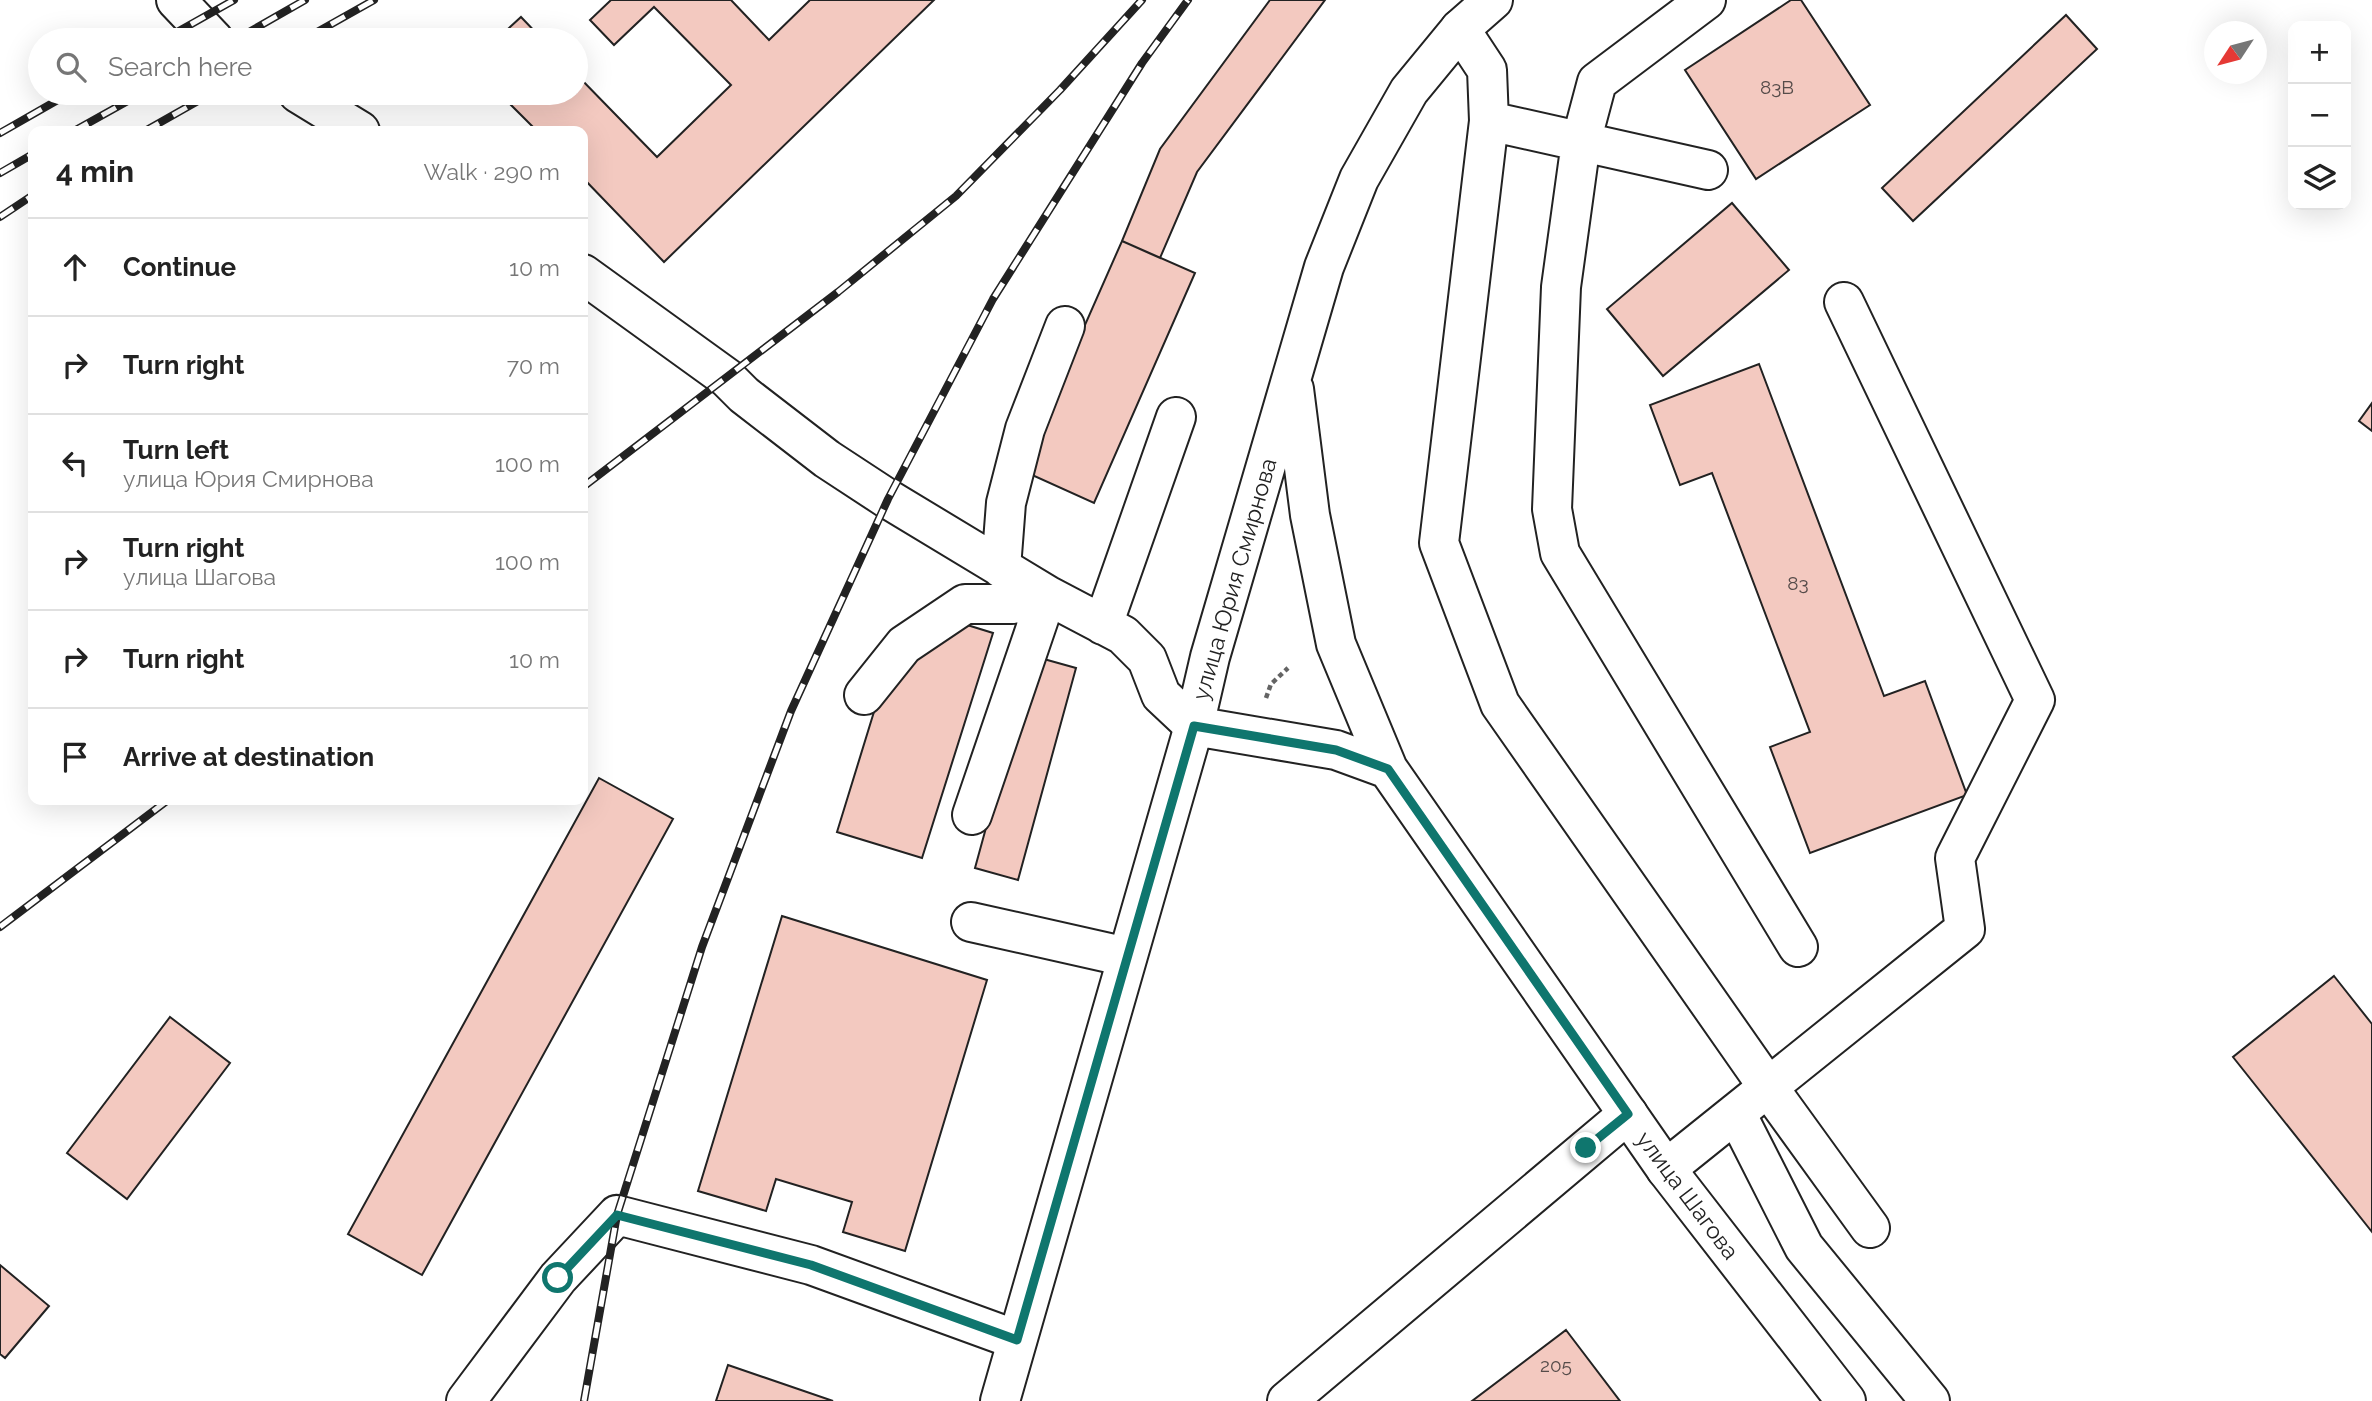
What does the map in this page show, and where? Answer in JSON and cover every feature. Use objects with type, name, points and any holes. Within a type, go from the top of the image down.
[{"type":"main road","points":[[176,0],[203,28]]},
{"type":"main road","name":"улица Юрия Смирнова","points":[[1000,1401],[1194,726],[1210,657],[1324,267],[1359,179],[1409,91],[1460,29],[1493,0]]},
{"type":"main road","points":[[1706,0],[1597,82],[1581,142],[1561,287],[1552,509],[1560,553],[1798,947]]},
{"type":"main road","points":[[1460,29],[1487,70],[1489,121],[1439,542],[1500,704],[1870,1228]]},
{"type":"main road","points":[[318,105],[352,126]]},
{"type":"main road","points":[[1489,121],[1708,170]]},
{"type":"main road","points":[[588,278],[727,378],[744,395],[827,459],[1001,568],[1123,635],[1147,659],[1161,695],[1194,726],[1336,750],[1388,769]]},
{"type":"main road","points":[[1666,1169],[1965,929],[1955,859],[2035,700],[1844,302]]},
{"type":"main road","points":[[1001,568],[1006,503],[1025,429],[1065,326]]},
{"type":"main road","name":"улица Шагова","points":[[1292,373],[1310,515],[1336,643],[1388,769],[1666,1169],[1846,1401]]},
{"type":"main road","points":[[1103,625],[1175,417]]},
{"type":"main road","points":[[864,695],[904,645],[965,604],[1012,604],[1047,595]]},
{"type":"main road","points":[[972,815],[1047,595]]},
{"type":"main road","points":[[971,922],[1127,957]]},
{"type":"main road","points":[[1737,1113],[1804,1247],[1930,1401]]},
{"type":"main road","points":[[1287,1401],[1628,1114]]},
{"type":"main road","points":[[466,1401],[558,1278],[617,1215],[811,1265],[1017,1340]]},
{"type":"path","points":[[1262,708],[1271,684],[1288,668]]},
{"type":"building","points":[[611,0],[731,0],[769,40],[810,0],[934,0],[664,262],[588,183],[588,126],[532,126],[511,105],[588,105],[588,86],[657,157],[731,85],[654,7],[614,45],[590,20]]},
{"type":"building","points":[[1270,0],[1325,0],[1197,172],[1160,258],[1122,241],[1160,149]]},
{"type":"building","points":[[1791,0],[1801,0],[1870,105],[1756,179],[1685,70]]},
{"type":"building","points":[[2066,15],[2097,49],[1913,221],[1882,188]]},
{"type":"building","points":[[521,17],[532,28],[509,28]]},
{"type":"building","points":[[1732,203],[1789,270],[1663,376],[1607,309]]},
{"type":"building","points":[[1122,241],[1195,273],[1094,503],[1021,470]]},
{"type":"building","points":[[1759,364],[1884,696],[1925,681],[1967,795],[1810,853],[1770,747],[1810,732],[1712,473],[1680,485],[1650,405]]},
{"type":"building","points":[[2372,403],[2372,431],[2359,421]]},
{"type":"building","points":[[951,620],[993,633],[922,858],[837,832],[881,689]]},
{"type":"building","points":[[1033,656],[1076,668],[1018,880],[975,868]]},
{"type":"building","points":[[599,778],[673,819],[422,1275],[348,1234],[584,805],[588,805],[588,798]]},
{"type":"building","points":[[782,916],[987,980],[905,1251],[843,1232],[852,1202],[776,1179],[766,1211],[698,1191]]},
{"type":"building","points":[[2334,976],[2372,1024],[2372,1232],[2233,1057]]},
{"type":"building","points":[[170,1017],[230,1063],[127,1199],[67,1153]]},
{"type":"building","points":[[0,1265],[49,1306],[5,1358],[0,1354]]},
{"type":"building","points":[[1566,1330],[1620,1401],[1472,1401]]},
{"type":"building","points":[[728,1365],[833,1401],[716,1401]]},
{"type":"railway","points":[[184,28],[234,0]]},
{"type":"railway","points":[[256,28],[305,0]]},
{"type":"railway","points":[[324,28],[374,0]]},
{"type":"railway","points":[[588,483],[838,292],[956,196],[1060,90],[1142,0]]},
{"type":"railway","points":[[584,1401],[617,1215],[702,947],[791,711],[888,499],[993,299],[1142,63],[1188,0]]},
{"type":"railway","points":[[0,133],[49,105]]},
{"type":"railway","points":[[83,126],[121,105]]},
{"type":"railway","points":[[154,126],[191,105]]},
{"type":"railway","points":[[0,173],[28,157]]},
{"type":"railway","points":[[0,217],[28,198]]},
{"type":"railway","points":[[0,927],[161,805]]},
{"type":"route","points":[[558,1278],[617,1215],[811,1265],[1017,1340],[1194,726],[1336,750],[1388,769],[1628,1114],[1586,1148]]}]
